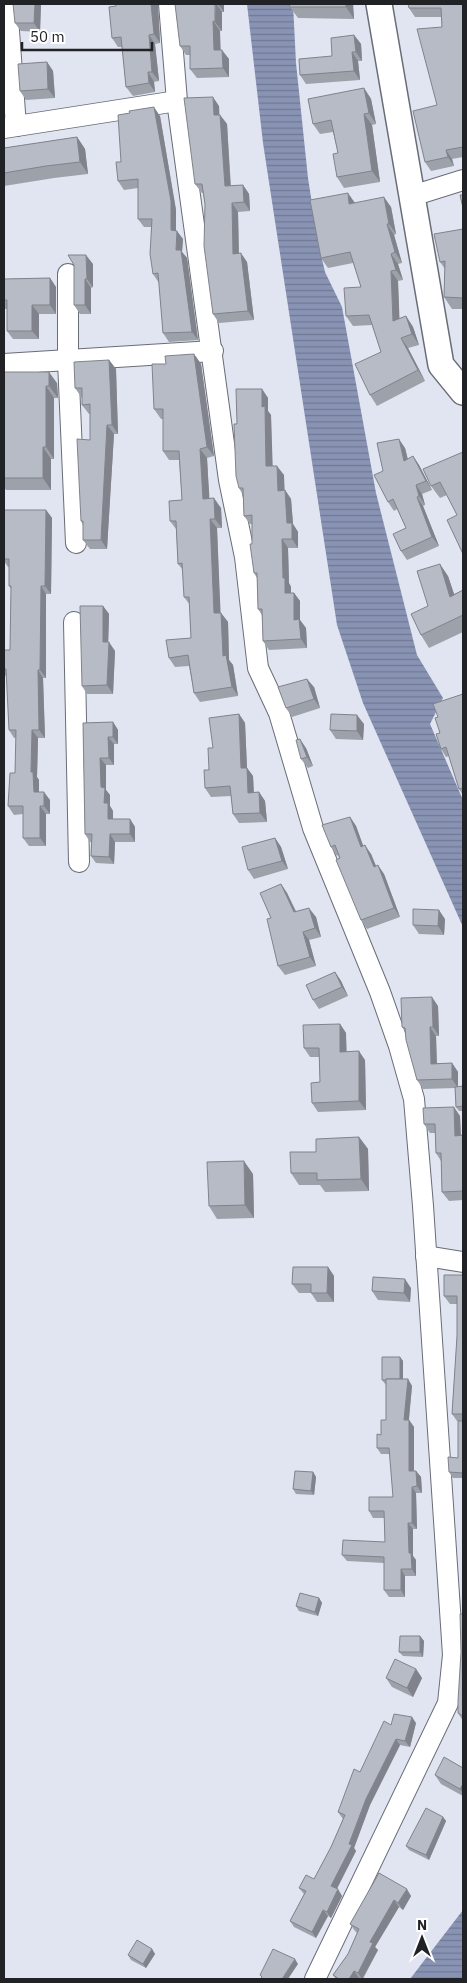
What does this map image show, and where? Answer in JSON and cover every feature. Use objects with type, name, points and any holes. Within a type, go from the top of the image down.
[{"type":"street","points":[[7,4],[10,127],[177,101]]},
{"type":"street","points":[[169,4],[177,101],[230,480],[244,557],[258,668],[279,713],[313,828],[399,1046],[414,1099],[426,1256],[453,1655],[448,1703],[315,1979]]},
{"type":"street","points":[[380,4],[441,366],[463,392]]},
{"type":"street","points":[[412,196],[463,180]]},
{"type":"street","points":[[68,274],[68,361],[76,543]]},
{"type":"street","points":[[4,364],[213,351]]},
{"type":"street","points":[[74,622],[79,862]]},
{"type":"street","points":[[426,1256],[460,1262]]},
{"type":"water","points":[[247,4],[293,4],[296,63],[308,178],[318,242],[325,272],[342,307],[376,493],[417,655],[443,698],[430,724],[463,800],[463,927],[363,703],[337,625],[263,143]]},
{"type":"water","points":[[463,1910],[463,1979],[410,1979]]},
{"type":"building","points":[[13,4],[35,4],[34,23],[15,23]]},
{"type":"building","points":[[116,4],[151,4],[154,34],[149,35],[152,72],[148,72],[149,83],[126,87],[121,37],[112,38],[109,7],[116,6]]},
{"type":"building","points":[[175,4],[215,4],[215,22],[213,21],[214,50],[222,50],[223,68],[190,69],[190,46],[180,46]]},
{"type":"building","points":[[289,4],[346,4],[346,7],[290,7]]},
{"type":"building","points":[[408,4],[463,4],[463,147],[446,150],[448,157],[425,162],[413,111],[437,105],[417,29],[442,27],[441,8],[409,8]]},
{"type":"building","points":[[354,35],[356,52],[352,52],[354,71],[300,75],[299,59],[332,56],[331,38]]},
{"type":"building","points":[[47,62],[48,89],[20,91],[18,64]]},
{"type":"building","points":[[364,88],[369,113],[364,114],[372,171],[337,177],[333,154],[338,153],[331,120],[313,124],[308,99]]},
{"type":"building","points":[[213,97],[214,115],[220,115],[225,186],[243,185],[244,202],[232,203],[233,254],[241,253],[248,311],[213,314],[204,246],[205,204],[202,184],[195,184],[184,98]]},
{"type":"building","points":[[154,107],[171,201],[171,230],[177,231],[176,250],[181,250],[192,332],[163,333],[158,273],[153,274],[150,254],[152,219],[138,219],[138,179],[118,181],[116,162],[121,162],[118,115],[130,113],[129,111]]},
{"type":"building","points":[[77,137],[80,162],[4,173],[4,148]]},
{"type":"building","points":[[348,193],[349,204],[384,197],[389,224],[387,224],[395,252],[391,254],[396,270],[391,271],[393,321],[406,316],[412,334],[401,338],[418,370],[370,395],[355,364],[381,352],[369,315],[346,316],[344,288],[361,287],[350,252],[321,258],[310,200]]},
{"type":"building","points":[[460,195],[463,195],[463,208]]},
{"type":"building","points":[[463,229],[463,298],[444,297],[445,261],[440,262],[434,234]]},
{"type":"building","points":[[68,255],[86,255],[85,305],[74,305],[74,265]]},
{"type":"building","points":[[50,278],[50,305],[32,305],[32,331],[7,331],[7,300],[4,300],[4,279]]},
{"type":"building","points":[[194,354],[207,447],[200,449],[203,499],[214,498],[215,519],[210,519],[214,613],[221,613],[223,656],[226,655],[232,687],[194,693],[188,655],[169,658],[166,640],[191,638],[189,597],[184,597],[182,563],[178,564],[176,521],[170,521],[169,501],[182,500],[179,451],[163,451],[163,409],[154,409],[152,364],[166,364],[165,356]]},
{"type":"building","points":[[109,360],[112,425],[107,425],[101,540],[83,540],[77,439],[90,440],[90,404],[82,405],[82,388],[75,388],[74,362]]},
{"type":"building","points":[[4,372],[49,372],[49,386],[46,386],[46,447],[43,447],[43,478],[4,478]]},
{"type":"building","points":[[236,389],[262,389],[262,407],[265,406],[266,466],[277,466],[278,491],[285,490],[287,523],[292,523],[292,539],[282,539],[283,578],[285,578],[285,593],[294,593],[294,620],[299,619],[301,639],[263,641],[262,609],[258,609],[257,573],[254,573],[250,544],[252,544],[252,515],[244,516],[243,488],[239,488],[236,476],[234,424],[237,424]]},
{"type":"building","points":[[399,439],[404,461],[413,456],[426,481],[416,485],[419,496],[417,497],[432,537],[401,551],[393,534],[406,528],[393,499],[388,502],[374,475],[383,471],[377,443]]},
{"type":"building","points":[[463,452],[463,554],[447,520],[457,515],[440,482],[431,486],[423,469]]},
{"type":"building","points":[[4,510],[46,510],[45,586],[41,586],[40,670],[38,670],[39,730],[32,730],[31,772],[33,772],[34,792],[44,792],[44,806],[40,806],[40,838],[23,838],[23,806],[8,806],[10,773],[15,773],[16,730],[9,730],[6,669],[4,669],[4,650],[10,650],[11,586],[9,586],[9,559],[4,559]]},
{"type":"building","points":[[440,564],[450,597],[463,590],[463,615],[421,635],[411,614],[428,606],[417,571]]},
{"type":"building","points":[[80,606],[103,606],[103,642],[109,642],[107,685],[82,686]]},
{"type":"building","points":[[307,679],[314,699],[286,708],[278,687]]},
{"type":"building","points":[[463,694],[463,788],[459,789],[446,747],[441,749],[436,734],[440,733],[435,718],[438,717],[433,704]]},
{"type":"building","points":[[239,714],[241,768],[247,768],[248,793],[259,792],[260,813],[233,814],[230,786],[205,788],[204,770],[209,770],[208,748],[213,748],[209,718]]},
{"type":"building","points":[[331,714],[357,715],[357,731],[330,730]]},
{"type":"building","points":[[113,722],[113,737],[108,737],[109,758],[100,758],[101,787],[105,788],[104,803],[108,803],[108,819],[130,819],[130,834],[110,834],[109,857],[91,856],[92,834],[85,834],[83,723]]},
{"type":"building","points":[[300,739],[307,757],[301,759],[296,740]]},
{"type":"building","points":[[350,817],[361,847],[365,845],[374,867],[378,865],[394,908],[361,920],[336,860],[340,858],[335,845],[331,847],[322,825]]},
{"type":"building","points":[[275,838],[282,861],[248,870],[242,847]]},
{"type":"building","points":[[281,884],[294,912],[309,908],[315,928],[303,932],[310,957],[278,966],[267,919],[271,918],[260,893]]},
{"type":"building","points":[[413,909],[439,910],[438,926],[413,925]]},
{"type":"building","points":[[335,972],[342,987],[313,1000],[306,985]]},
{"type":"building","points":[[432,997],[433,1027],[430,1027],[431,1064],[452,1063],[452,1079],[417,1080],[406,1040],[405,1028],[402,1027],[401,998]]},
{"type":"building","points":[[340,1024],[340,1052],[359,1051],[359,1101],[312,1103],[311,1083],[320,1082],[319,1048],[304,1048],[303,1025]]},
{"type":"building","points":[[463,1086],[463,1106],[456,1107],[455,1087]]},
{"type":"building","points":[[454,1107],[455,1136],[463,1135],[463,1191],[442,1192],[441,1153],[436,1153],[435,1124],[424,1124],[423,1108]]},
{"type":"building","points":[[359,1137],[361,1179],[317,1180],[317,1173],[291,1173],[290,1152],[316,1152],[316,1139]]},
{"type":"building","points":[[244,1161],[245,1205],[209,1206],[207,1162]]},
{"type":"building","points":[[293,1267],[328,1267],[327,1293],[311,1293],[311,1284],[292,1284]]},
{"type":"building","points":[[444,1275],[463,1275],[463,1414],[452,1414],[457,1336],[457,1296],[444,1296]]},
{"type":"building","points":[[373,1277],[405,1279],[404,1293],[372,1291]]},
{"type":"building","points":[[382,1357],[400,1357],[400,1379],[382,1380]]},
{"type":"building","points":[[386,1379],[408,1379],[404,1420],[409,1420],[409,1471],[416,1471],[417,1486],[412,1487],[412,1523],[408,1523],[409,1553],[411,1553],[412,1569],[401,1569],[401,1590],[384,1590],[384,1557],[342,1555],[343,1540],[385,1542],[384,1511],[369,1511],[369,1497],[393,1497],[389,1448],[377,1448],[377,1434],[381,1435],[381,1420],[386,1420]]},
{"type":"building","points":[[458,1421],[463,1421],[463,1473],[449,1472],[448,1457],[458,1458]]},
{"type":"building","points":[[295,1471],[313,1472],[311,1491],[293,1489]]},
{"type":"building","points":[[300,1593],[319,1598],[315,1612],[296,1606]]},
{"type":"building","points":[[460,1614],[463,1614],[463,1716],[458,1713],[461,1652]]},
{"type":"building","points":[[400,1636],[420,1636],[420,1652],[399,1652]]},
{"type":"building","points":[[395,1659],[416,1669],[407,1688],[386,1678]]},
{"type":"building","points":[[394,1714],[412,1717],[405,1741],[396,1739],[366,1799],[349,1844],[352,1845],[331,1886],[338,1889],[327,1912],[323,1910],[312,1932],[290,1921],[306,1891],[299,1888],[306,1875],[314,1879],[345,1815],[338,1812],[354,1769],[360,1772],[384,1721],[391,1725]]},
{"type":"building","points":[[444,1757],[463,1768],[463,1784],[460,1789],[435,1775]]},
{"type":"building","points":[[426,1808],[443,1817],[426,1855],[406,1846]]},
{"type":"building","points":[[379,1873],[407,1889],[398,1903],[394,1900],[370,1942],[373,1943],[358,1973],[354,1971],[349,1979],[339,1979],[333,1975],[348,1954],[359,1929],[350,1924]]},
{"type":"building","points":[[137,1940],[152,1949],[143,1964],[128,1955]]},
{"type":"building","points":[[273,1949],[295,1959],[282,1979],[260,1979],[262,1977],[260,1975]]}]
